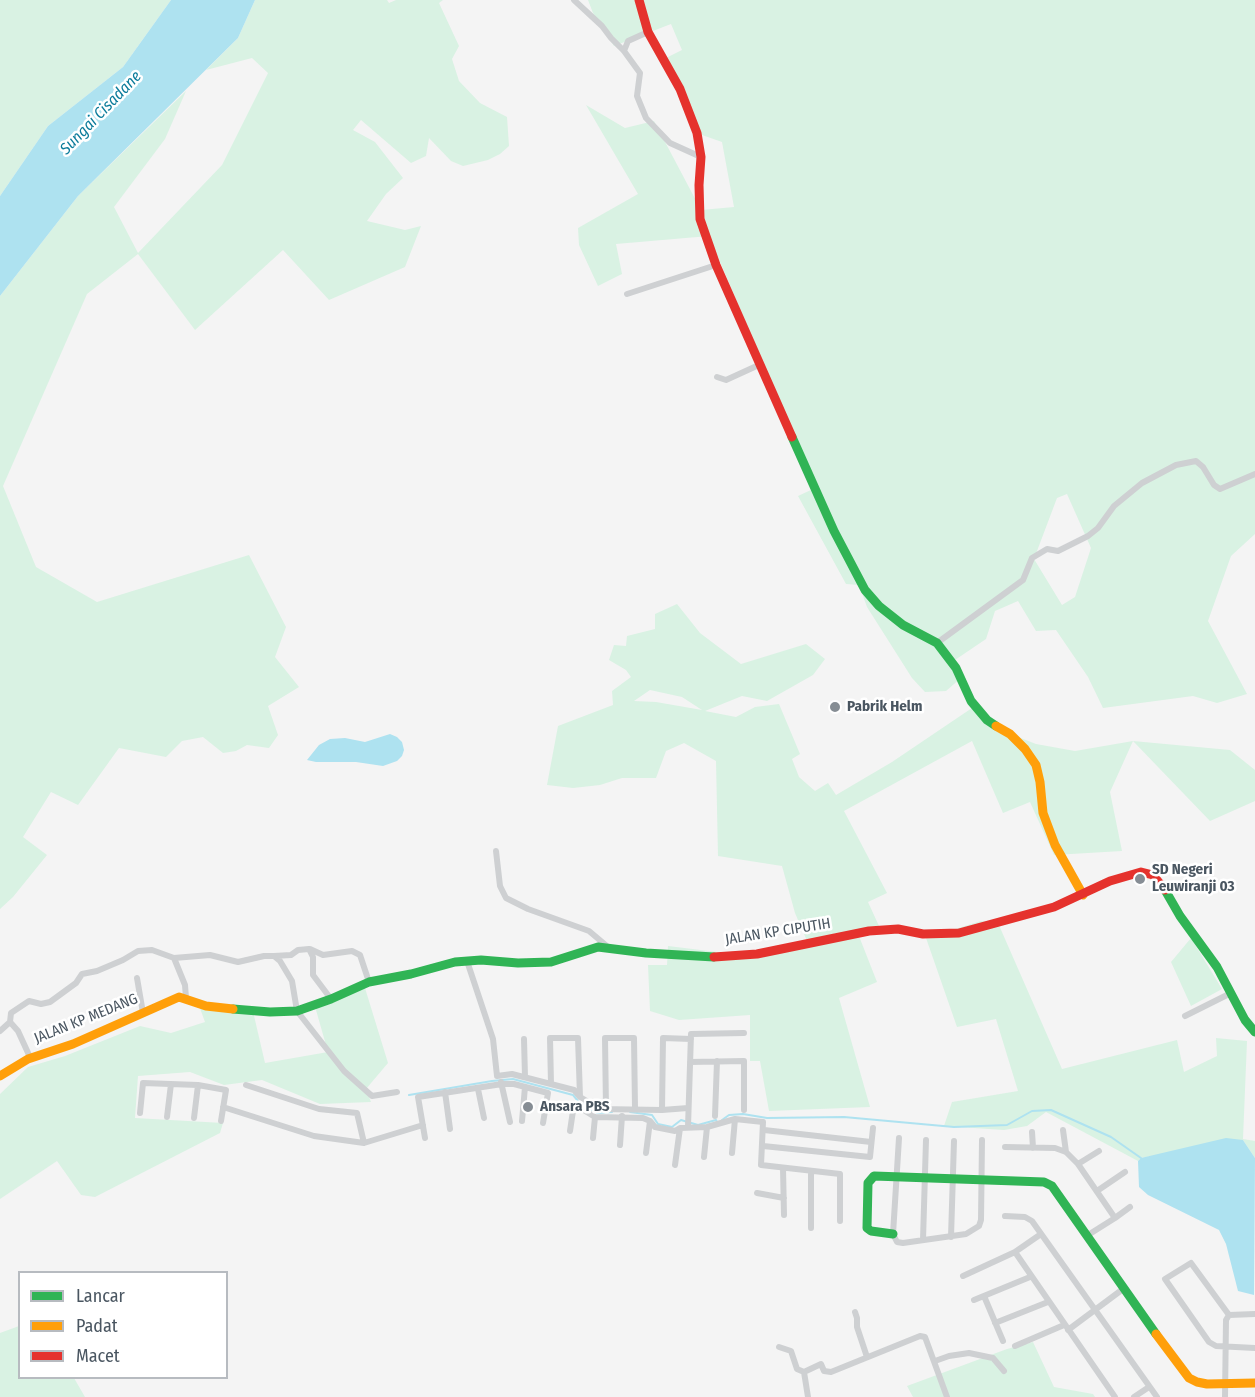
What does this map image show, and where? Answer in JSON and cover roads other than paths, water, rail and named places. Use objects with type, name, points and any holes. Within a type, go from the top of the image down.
[{"type":"street","points":[[574,0],[602,26],[640,73],[637,96],[646,118],[670,143],[701,157]]},
{"type":"street","points":[[639,0],[648,32],[680,89],[697,133],[701,157],[700,219],[716,265],[834,531],[866,590],[879,606],[903,625],[937,643],[956,668],[971,701],[987,720],[1010,734],[1025,749],[1036,765],[1043,813],[1055,845],[1083,895]]},
{"type":"street","points":[[624,51],[628,41],[648,32]]},
{"type":"street","points":[[627,294],[716,265]]},
{"type":"street","points":[[717,377],[726,380],[761,364]]},
{"type":"street","points":[[937,643],[1023,580],[1032,558],[1047,549],[1058,551],[1088,536],[1098,528],[1114,506],[1142,483],[1176,465],[1196,461],[1203,467],[1214,485],[1220,489],[1255,474]]},
{"type":"street","points":[[496,851],[500,886],[506,898],[528,909],[588,931],[608,947]]},
{"type":"street","name":"JALAN KP CIPUTIH","points":[[186,998],[206,1005],[270,1012],[297,1011],[369,982],[455,962],[551,962],[598,947],[646,953],[713,957],[757,954],[869,931],[898,929],[923,934],[958,933],[1054,907],[1110,881],[1141,872],[1153,875],[1217,967],[1245,1020],[1255,1032]]},
{"type":"street","points":[[309,949],[313,957],[313,975],[331,999]]},
{"type":"street","points":[[0,1031],[10,1022],[11,1013],[29,1001],[41,1005],[50,1002],[76,984],[82,974],[97,971],[138,951],[152,950],[174,958],[210,955],[238,962],[264,956],[291,955],[298,950],[309,949],[323,956],[352,951],[360,955],[369,982]]},
{"type":"street","points":[[274,956],[280,961],[292,981],[297,1011],[344,1071],[372,1095],[397,1092]]},
{"type":"street","points":[[174,958],[185,984],[186,998]]},
{"type":"street","points":[[467,961],[493,1039],[497,1076],[502,1084],[510,1122]]},
{"type":"street","points":[[137,978],[143,1013]]},
{"type":"street","points":[[1185,1016],[1231,993]]},
{"type":"street","name":"JALAN KP MEDANG","points":[[0,1076],[28,1059],[73,1044],[174,998],[186,998]]},
{"type":"street","points":[[10,1022],[18,1031],[29,1055],[28,1059]]},
{"type":"street","points":[[688,1127],[691,1034],[744,1033]]},
{"type":"street","points":[[551,1084],[550,1038],[578,1038],[580,1097]]},
{"type":"street","points":[[606,1109],[605,1038],[634,1038],[634,1108]]},
{"type":"street","points":[[662,1110],[663,1038],[691,1039]]},
{"type":"street","points":[[524,1040],[525,1077]]},
{"type":"street","points":[[690,1062],[744,1060],[744,1110]]},
{"type":"street","points":[[715,1116],[717,1061]]},
{"type":"street","points":[[497,1076],[512,1074],[574,1090],[580,1097],[600,1109],[688,1108]]},
{"type":"street","points":[[140,1113],[143,1083],[198,1085],[226,1090],[222,1121]]},
{"type":"street","points":[[167,1117],[171,1084]]},
{"type":"street","points":[[425,1138],[418,1097],[502,1084],[514,1084],[548,1093],[543,1123]]},
{"type":"street","points":[[194,1118],[198,1085]]},
{"type":"street","points":[[246,1085],[319,1109],[357,1113],[364,1143]]},
{"type":"street","points":[[522,1121],[525,1087]]},
{"type":"street","points":[[478,1089],[484,1118]]},
{"type":"street","points":[[445,1092],[450,1129]]},
{"type":"street","points":[[570,1131],[574,1104],[595,1116],[644,1118],[655,1127],[675,1131],[680,1128],[707,1127],[735,1119],[763,1122],[761,1165],[840,1174],[840,1221]]},
{"type":"street","points":[[223,1107],[314,1136],[364,1143],[423,1125]]},
{"type":"street","points":[[593,1138],[595,1116]]},
{"type":"street","points":[[620,1145],[622,1116]]},
{"type":"street","points":[[732,1153],[735,1119]]},
{"type":"street","points":[[646,1153],[650,1121]]},
{"type":"street","points":[[704,1157],[707,1127]]},
{"type":"street","points":[[675,1166],[680,1128]]},
{"type":"street","points":[[763,1146],[870,1157],[873,1128]]},
{"type":"street","points":[[764,1130],[871,1142]]},
{"type":"street","points":[[1063,1130],[1066,1152]]},
{"type":"street","points":[[1032,1132],[1033,1148]]},
{"type":"street","points":[[898,1138],[892,1234],[897,1242],[951,1237],[966,1234],[979,1226],[982,1140]]},
{"type":"street","points":[[923,1240],[926,1140]]},
{"type":"street","points":[[951,1237],[954,1141]]},
{"type":"street","points":[[1005,1147],[1056,1148],[1066,1152],[1078,1164],[1115,1218]]},
{"type":"street","points":[[1078,1164],[1099,1151]]},
{"type":"street","points":[[783,1168],[784,1215]]},
{"type":"street","points":[[811,1171],[811,1228]]},
{"type":"street","points":[[1097,1191],[1125,1172]]},
{"type":"street","points":[[892,1234],[871,1231],[867,1228],[868,1183],[874,1176],[1044,1182],[1052,1186],[1189,1378],[1207,1384],[1255,1383]]},
{"type":"street","points":[[757,1193],[784,1198]]},
{"type":"street","points":[[1088,1235],[1130,1207]]},
{"type":"street","points":[[1005,1216],[1025,1217],[1032,1221],[1157,1397]]},
{"type":"street","points":[[963,1276],[1015,1252],[1041,1234]]},
{"type":"street","points":[[1015,1252],[1115,1397]]},
{"type":"street","points":[[1229,1315],[1191,1263],[1165,1279],[1209,1342],[1216,1346],[1255,1348]]},
{"type":"street","points":[[974,1300],[1030,1276]]},
{"type":"street","points":[[1015,1346],[1066,1327],[1094,1311],[1123,1288]]},
{"type":"street","points":[[984,1296],[1003,1341]]},
{"type":"street","points":[[995,1323],[1048,1302]]},
{"type":"street","points":[[855,1312],[857,1327],[867,1357]]},
{"type":"street","points":[[1229,1315],[1255,1314]]},
{"type":"street","points":[[1225,1397],[1226,1320],[1229,1315]]},
{"type":"street","points":[[779,1347],[791,1352],[797,1369],[804,1372],[821,1364],[824,1371],[831,1372],[920,1336],[925,1337],[947,1397]]},
{"type":"street","points":[[935,1361],[969,1353],[993,1358],[1004,1371]]},
{"type":"street","points":[[804,1372],[808,1397]]},
{"type":"street","points":[[1134,1397],[1149,1387]]},
{"type":"water","name":"Sungai Cisadane","points":[[171,0],[255,0],[238,38],[78,196],[0,296],[0,196],[48,126],[123,67]]},
{"type":"water","points":[[390,734],[402,742],[404,750],[397,761],[383,766],[356,762],[307,760],[319,745],[330,739],[345,738],[365,742]]},
{"type":"water","points":[[1226,1138],[1243,1140],[1255,1158],[1254,1295],[1238,1291],[1226,1244],[1219,1230],[1148,1195],[1139,1187],[1138,1161],[1141,1158]]},
{"type":"waterway","points":[[409,1095],[513,1079],[573,1095],[597,1113],[612,1112]]},
{"type":"waterway","points":[[722,1120],[729,1115],[743,1114],[767,1118],[844,1117],[954,1127],[1007,1125],[1032,1111],[1051,1110],[1111,1137],[1141,1158]]},
{"type":"waterway","points":[[630,1112],[652,1115],[658,1124],[672,1127],[681,1120],[698,1125],[716,1120],[717,1122]]},
{"type":"place","name":"Pabrik Helm","points":[[835,707]]},
{"type":"place","name":"SD Negeri Leuwiranji 03","points":[[1140,879]]},
{"type":"place","name":"Ansara PBS","points":[[528,1107]]}]
